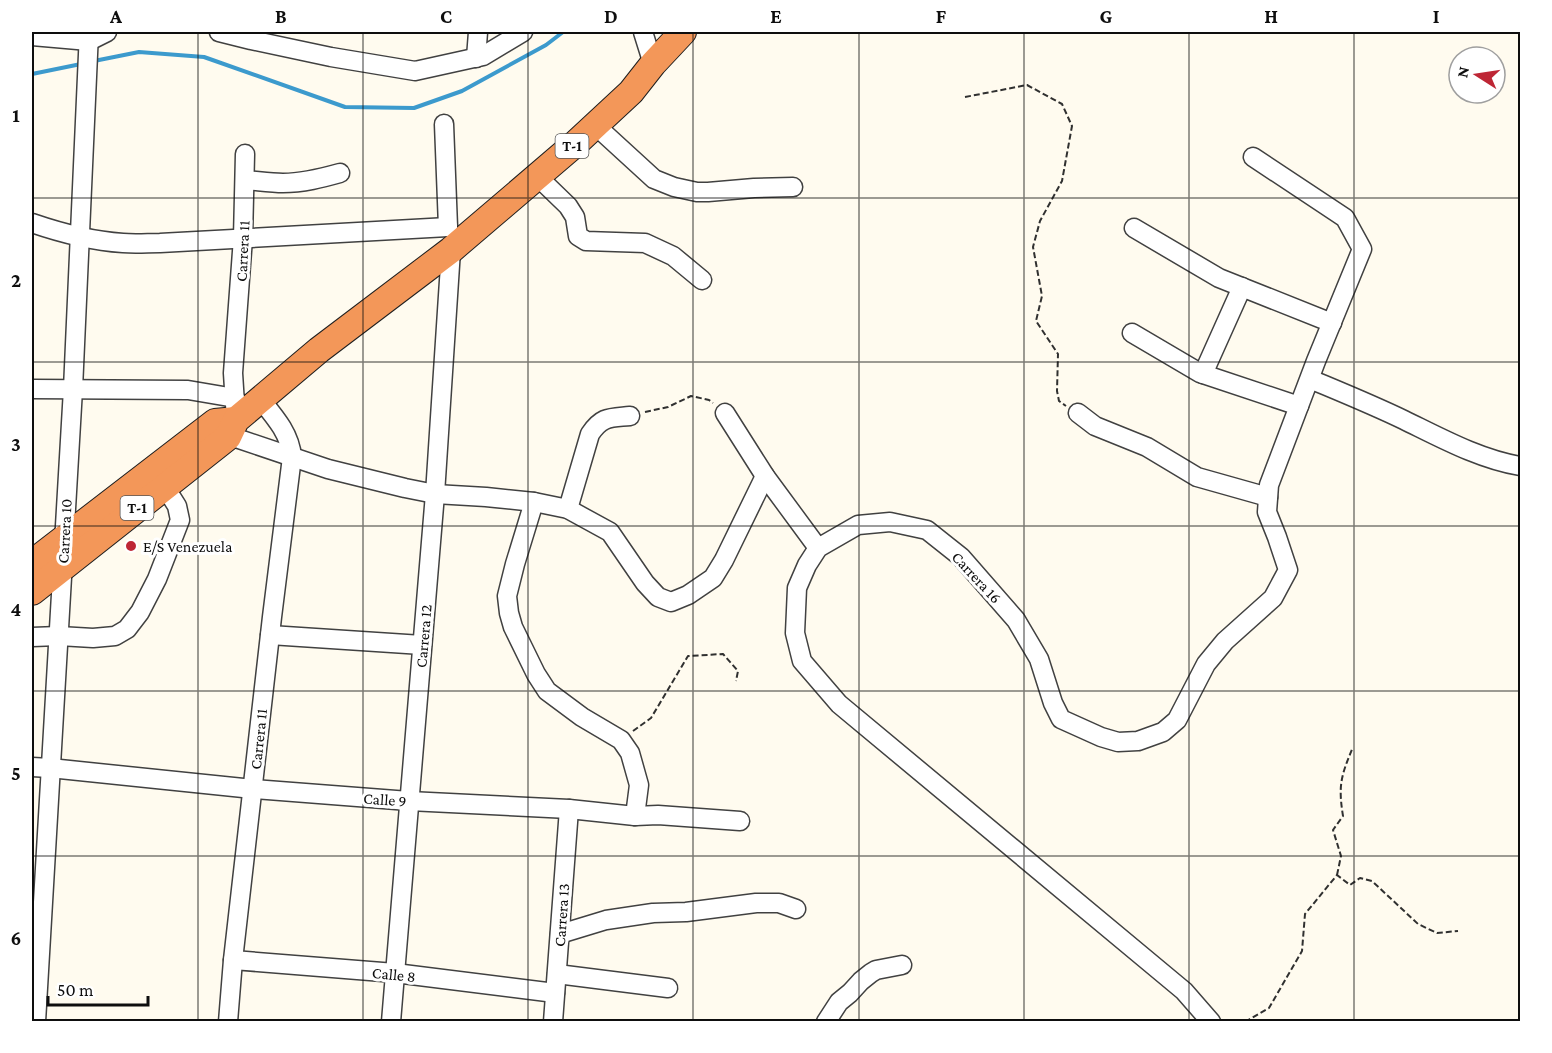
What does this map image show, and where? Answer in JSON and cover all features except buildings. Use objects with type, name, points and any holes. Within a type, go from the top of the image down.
[{"type":"highway","name":"T-1","points":[[32,592],[165,487],[233,418],[261,400],[453,239],[537,176],[631,92],[683,32]]},
{"type":"highway","name":"T-1","points":[[32,562],[215,422],[233,418]]},
{"type":"street","points":[[32,36],[89,42],[107,32]]},
{"type":"street","points":[[219,32],[331,57],[415,71],[483,56],[523,32]]},
{"type":"street","points":[[476,58],[478,32]]},
{"type":"street","points":[[643,32],[653,64]]},
{"type":"street","name":"Carrera 10","points":[[36,1022],[36,949],[50,768],[73,389],[89,42]]},
{"type":"street","name":"Carrera 12","points":[[391,1022],[435,494],[453,239],[444,124]]},
{"type":"street","points":[[595,125],[654,179],[674,187],[708,192],[793,187]]},
{"type":"street","name":"Carrera 11","points":[[233,418],[233,373],[243,238],[245,154]]},
{"type":"street","name":"Carrera 16","points":[[818,548],[858,525],[890,522],[927,530],[962,557],[1016,620],[1039,659],[1053,703],[1061,719],[1118,742],[1137,741],[1162,732],[1177,720],[1206,664],[1225,640],[1273,598],[1288,570],[1267,513],[1269,485],[1362,249],[1345,218],[1253,157]]},
{"type":"street","points":[[245,180],[300,182],[340,172]]},
{"type":"street","points":[[537,176],[568,206],[575,217],[578,236],[586,241],[645,243],[673,256],[702,280]]},
{"type":"street","points":[[32,223],[80,236],[122,243],[243,238],[453,239]]},
{"type":"street","points":[[1134,228],[1219,278],[1332,323]]},
{"type":"street","points":[[1203,374],[1242,287]]},
{"type":"street","points":[[1132,333],[1203,374],[1299,406]]},
{"type":"street","points":[[1310,379],[1458,446],[1521,466]]},
{"type":"street","points":[[32,389],[188,390],[233,418],[239,439],[328,469],[435,494],[534,502],[568,509],[610,532],[645,583],[658,597],[671,602],[688,595],[713,578],[765,476]]},
{"type":"street","points":[[261,400],[285,433],[291,447],[292,457]]},
{"type":"street","points":[[725,413],[765,476],[818,548],[807,565],[797,588],[795,633],[802,661],[838,705],[1184,992],[1211,1022]]},
{"type":"street","points":[[1078,413],[1095,426],[1147,447],[1197,477],[1268,497]]},
{"type":"street","points":[[568,509],[590,434],[596,424],[605,419],[630,416]]},
{"type":"street","name":"Carrera 11","points":[[228,1022],[233,960],[292,457]]},
{"type":"street","points":[[32,637],[93,638],[115,636],[128,629],[140,612],[157,579],[180,520],[177,506],[165,487]]},
{"type":"street","points":[[534,502],[507,596],[508,613],[536,674],[547,691],[582,717],[621,740],[630,753],[639,785],[634,816]]},
{"type":"street","points":[[270,635],[422,645]]},
{"type":"street","name":"Calle 9","points":[[32,767],[253,789],[409,801],[740,821]]},
{"type":"street","name":"Carrera 13","points":[[553,1022],[569,809]]},
{"type":"street","points":[[560,933],[606,921],[653,913],[686,912],[756,903],[779,903],[796,909]]},
{"type":"street","name":"Calle 8","points":[[233,960],[395,973],[555,993]]},
{"type":"street","points":[[826,1022],[839,1002],[871,973],[902,965]]},
{"type":"street","points":[[556,974],[668,988]]},
{"type":"path","points":[[965,97],[1027,85],[1062,104],[1072,126],[1062,181],[1040,221],[1033,247],[1042,296],[1036,321],[1058,354],[1059,401],[1078,413]]},
{"type":"path","points":[[630,416],[668,407],[691,396],[709,400],[725,413]]},
{"type":"path","points":[[621,740],[651,718],[688,656],[723,654],[738,671],[736,681]]},
{"type":"path","points":[[1245,1022],[1269,1008],[1302,951],[1305,914],[1337,875],[1341,856],[1333,830],[1343,816],[1340,795],[1342,773],[1353,747]]},
{"type":"path","points":[[1337,875],[1350,885],[1360,878],[1372,881],[1418,924],[1437,933],[1458,931]]},
{"type":"waterway","points":[[94,61],[139,52],[204,57],[345,107],[414,108],[462,91],[546,45],[563,32]]},
{"type":"waterway","points":[[32,74],[81,64]]},
{"type":"place","name":"E/S Venezuela","points":[[131,546]]}]
